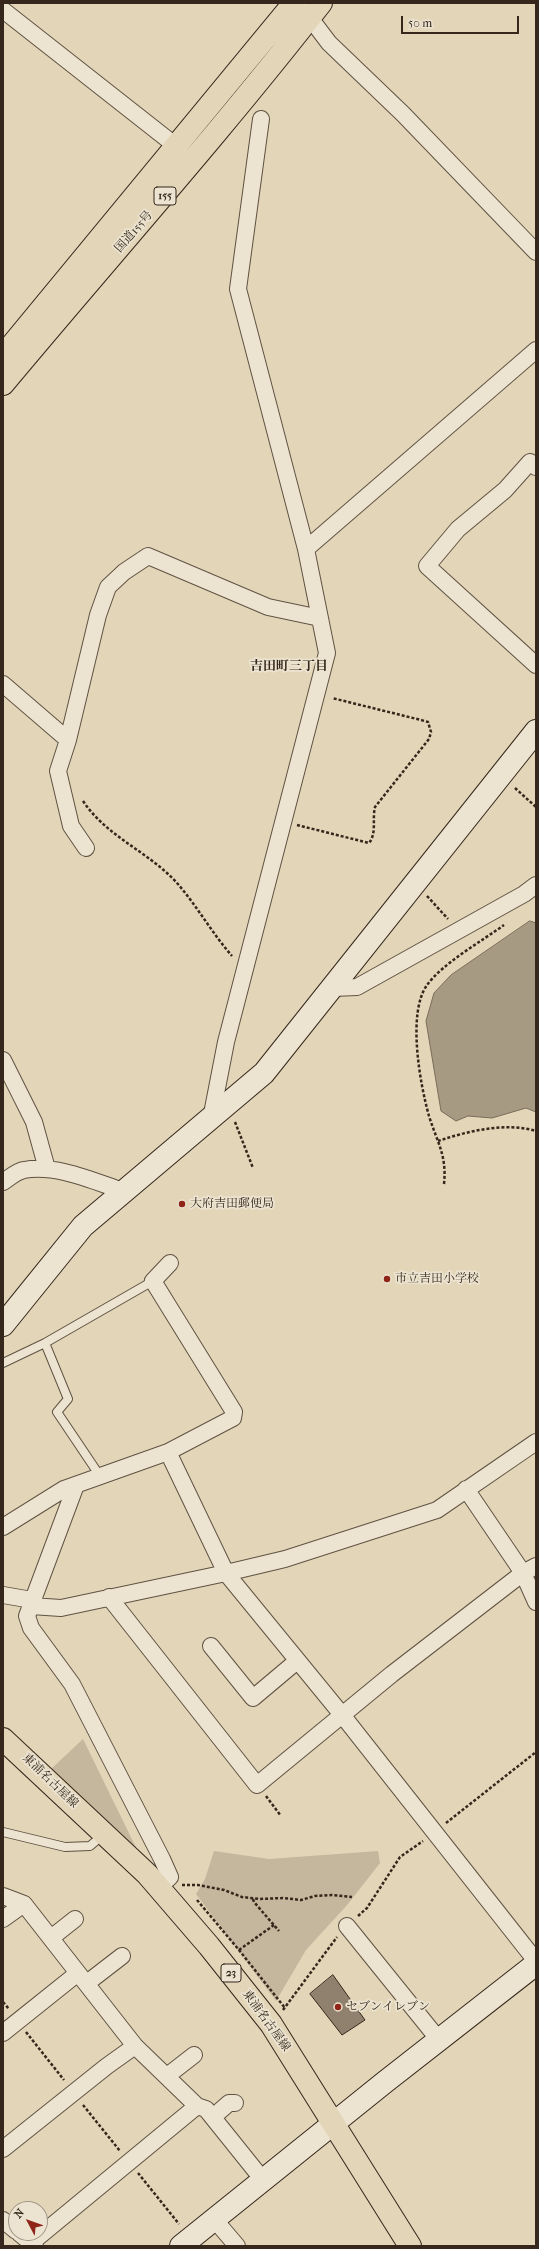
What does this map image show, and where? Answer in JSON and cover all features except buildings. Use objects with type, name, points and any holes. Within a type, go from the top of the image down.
[{"type":"main road","name":"国道155号","points":[[5,349],[294,3]]},
{"type":"main road","name":"国道155号","points":[[3,384],[163,198],[265,75],[310,8]]},
{"type":"main road","name":"東浦名古屋線","points":[[3,1739],[105,1834],[159,1887],[209,1946],[271,2024],[410,2246]]},
{"type":"street","points":[[310,8],[329,43],[403,114],[536,252]]},
{"type":"street","points":[[3,10],[176,146]]},
{"type":"street","points":[[218,1112],[226,1042],[327,652],[306,549],[238,289],[261,119]]},
{"type":"street","points":[[306,549],[536,350]]},
{"type":"street","points":[[536,467],[530,462],[505,490],[458,529],[427,566],[536,665]]},
{"type":"street","points":[[86,848],[71,826],[58,771],[68,740],[98,614],[108,587],[124,572],[148,556],[268,607],[320,618]]},
{"type":"street","points":[[3,684],[68,740]]},
{"type":"street","points":[[3,1325],[83,1226],[264,1073],[536,731]]},
{"type":"street","points":[[333,988],[357,987],[524,894],[536,885]]},
{"type":"street","points":[[3,1060],[34,1122],[48,1169]]},
{"type":"street","points":[[3,1182],[23,1170],[48,1169],[92,1180],[123,1191]]},
{"type":"street","points":[[3,1527],[64,1489],[168,1452],[233,1418],[234,1412],[153,1281],[170,1263]]},
{"type":"street","points":[[3,1595],[31,1603],[61,1608],[285,1559],[437,1510],[536,1442]]},
{"type":"street","points":[[168,1452],[226,1573],[343,1716],[536,1961]]},
{"type":"street","points":[[76,1485],[27,1616],[31,1628],[72,1684],[162,1859],[170,1877],[159,1887]]},
{"type":"street","points":[[466,1489],[530,1570],[536,1602]]},
{"type":"street","points":[[109,1597],[257,1785],[343,1716],[392,1674],[530,1570]]},
{"type":"street","points":[[211,1646],[253,1698],[297,1661]]},
{"type":"street","points":[[3,1896],[24,1904],[135,2046],[197,2106],[206,2109],[262,2180]]},
{"type":"street","points":[[3,1919],[24,1904]]},
{"type":"street","points":[[51,1938],[75,1919]]},
{"type":"street","points":[[347,1926],[439,2040]]},
{"type":"street","points":[[3,2033],[18,2021],[82,1978],[122,1956]]},
{"type":"street","points":[[186,2242],[262,2180],[335,2124],[536,1964]]},
{"type":"street","points":[[3,2149],[135,2046]]},
{"type":"street","points":[[167,2076],[194,2055]]},
{"type":"street","points":[[213,2117],[229,2104],[235,2103]]},
{"type":"street","points":[[48,2225],[197,2106]]},
{"type":"street","points":[[214,2219],[237,2246]]},
{"type":"lane","points":[[3,1363],[46,1344],[153,1281]]},
{"type":"lane","points":[[46,1344],[68,1399],[57,1412],[100,1476]]},
{"type":"lane","points":[[3,1832],[65,1847],[90,1846],[105,1834]]},
{"type":"path","points":[[283,822],[369,843],[373,837],[373,814],[375,807],[429,739],[431,732],[428,722],[422,720],[316,694]]},
{"type":"path","points":[[501,776],[536,807]]},
{"type":"path","points":[[78,795],[102,826],[158,867],[176,883],[220,943],[245,969]]},
{"type":"path","points":[[414,885],[438,906],[456,932]]},
{"type":"path","points":[[444,1184],[444,1158],[429,1116],[422,1083],[416,1025],[420,997],[427,985],[439,972],[509,921]]},
{"type":"path","points":[[218,1112],[232,1114],[253,1168]]},
{"type":"path","points":[[438,1141],[484,1130],[514,1128],[536,1130]]},
{"type":"path","points":[[271,2024],[347,1926],[367,1908],[400,1857],[536,1752]]},
{"type":"path","points":[[257,1785],[281,1816]]},
{"type":"path","points":[[182,1886],[187,1884],[224,1890],[242,1897],[253,1899],[283,1898],[301,1900],[315,1896],[332,1895],[352,1897]]},
{"type":"path","points":[[253,1899],[279,1931]]},
{"type":"path","points":[[239,1950],[274,1925]]},
{"type":"path","points":[[3,2002],[73,2093],[128,2161],[186,2242]]},
{"type":"shaded area","points":[[530,921],[536,923],[536,1112],[526,1108],[492,1118],[468,1116],[456,1121],[441,1111],[426,1021],[434,993],[451,975]]},
{"type":"shaded area","points":[[83,1739],[145,1866],[50,1770]]},
{"type":"shaded area","points":[[214,1851],[269,1859],[378,1851],[380,1863],[348,1904],[306,1950],[276,2001],[196,1894],[205,1879]]},
{"type":"place","name":"大府吉田郵便局","points":[[182,1204]]},
{"type":"place","name":"市立吉田小学校","points":[[387,1279]]},
{"type":"place","name":"セブンイレブン","points":[[338,2007]]},
{"type":"district","name":"吉田町三丁目","points":[[289,667]]}]
